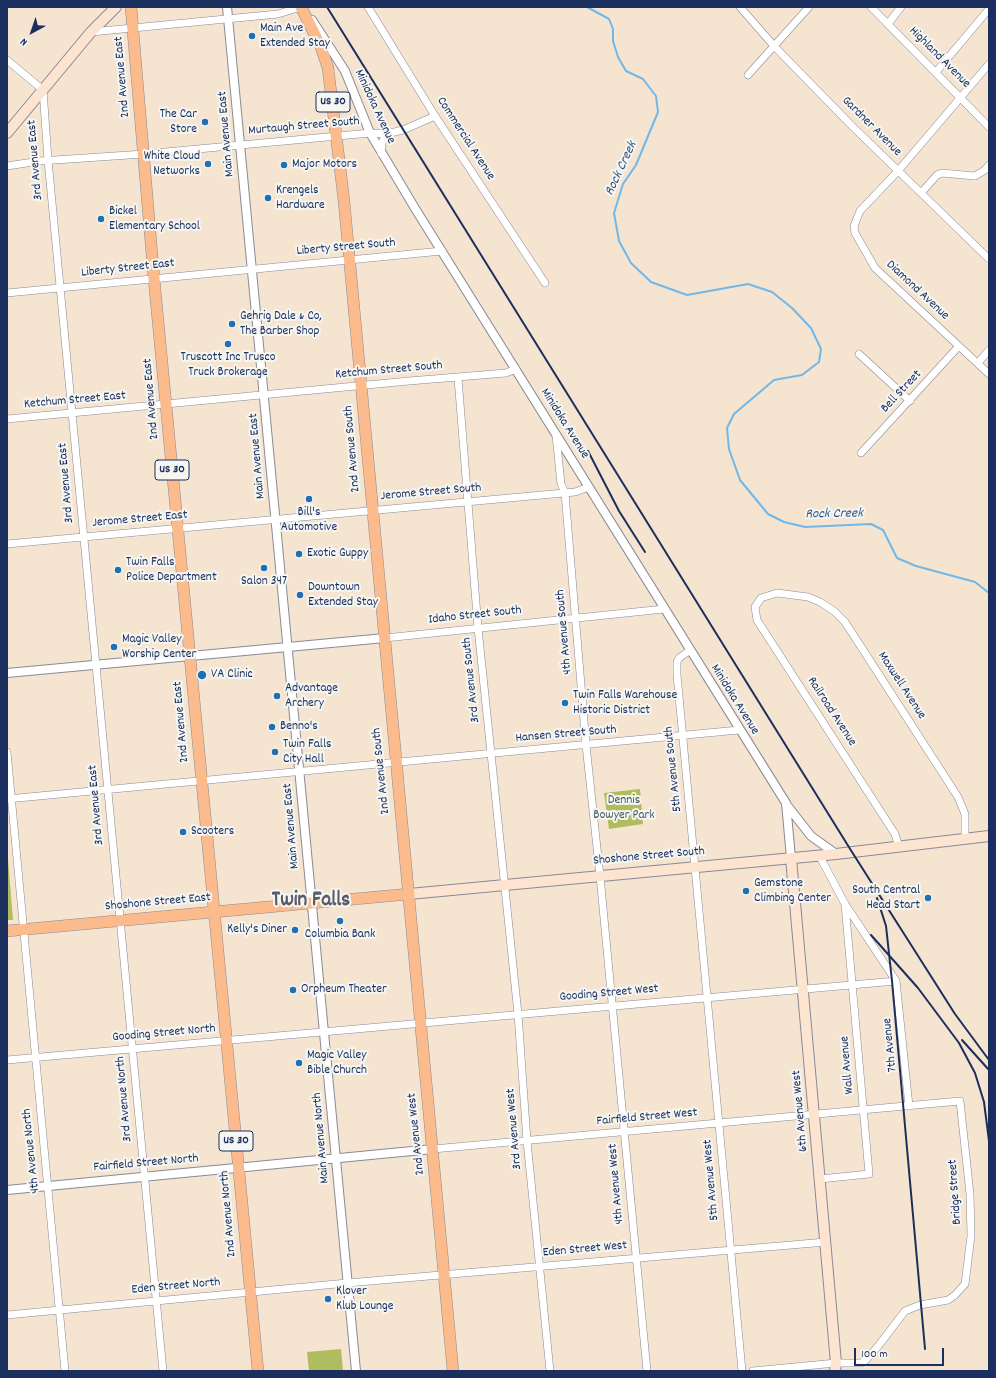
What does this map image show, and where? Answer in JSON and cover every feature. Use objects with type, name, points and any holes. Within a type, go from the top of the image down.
[{"type":"main road","points":[[91,32],[106,7]]},
{"type":"main road","points":[[7,133],[91,32],[116,7]]},
{"type":"main road","name":"2nd Avenue East","points":[[131,7],[154,278],[214,912]]},
{"type":"main road","name":"2nd Avenue South","points":[[301,7],[328,68],[337,136],[351,260],[395,763],[409,894]]},
{"type":"main road","name":"Shoshone Street South","points":[[311,903],[836,854],[989,836]]},
{"type":"main road","name":"6th Avenue West","points":[[791,858],[836,1367]]},
{"type":"main road","name":"2nd Avenue West","points":[[409,894],[419,1022],[433,1149],[443,1274],[453,1371]]},
{"type":"main road","name":"Shoshone Street East","points":[[7,931],[311,903]]},
{"type":"main road","name":"2nd Avenue North","points":[[214,912],[258,1371]]},
{"type":"street","name":"Main Avenue East","points":[[227,7],[311,903]]},
{"type":"street","points":[[91,32],[278,14],[301,7]]},
{"type":"street","name":"Minidoka Avenue","points":[[301,7],[320,32],[345,71],[370,133],[382,153],[689,651],[786,803],[791,858]]},
{"type":"street","name":"Commercial Avenue","points":[[368,7],[435,116],[545,282]]},
{"type":"street","name":"Gardner Avenue","points":[[740,7],[774,46],[898,171],[988,256]]},
{"type":"street","points":[[748,74],[809,7]]},
{"type":"street","name":"Highland Avenue","points":[[871,7],[989,127]]},
{"type":"street","points":[[888,24],[901,7]]},
{"type":"street","points":[[936,72],[989,9]]},
{"type":"street","points":[[7,60],[43,90]]},
{"type":"street","points":[[898,171],[989,64]]},
{"type":"street","name":"3rd Avenue East","points":[[43,90],[48,160],[120,920]]},
{"type":"street","name":"Murtaugh Street South","points":[[7,166],[48,160],[144,154],[370,133],[386,134],[404,130],[435,116]]},
{"type":"street","points":[[382,153],[382,143],[386,134]]},
{"type":"street","points":[[921,193],[937,175],[942,173],[975,176],[989,165]]},
{"type":"street","name":"Diamond Avenue","points":[[898,171],[860,211],[855,220],[855,233],[875,268],[989,374]]},
{"type":"street","name":"Liberty Street South","points":[[252,269],[442,251]]},
{"type":"street","name":"Liberty Street East","points":[[7,293],[252,269]]},
{"type":"street","name":"Bell Street","points":[[861,453],[959,346]]},
{"type":"street","points":[[978,363],[989,350]]},
{"type":"street","points":[[859,354],[910,401]]},
{"type":"street","name":"Ketchum Street South","points":[[264,396],[506,373],[516,369]]},
{"type":"street","name":"3rd Avenue South","points":[[458,378],[478,628],[505,885]]},
{"type":"street","name":"Ketchum Street East","points":[[7,419],[264,396]]},
{"type":"street","name":"4th Avenue South","points":[[556,434],[561,484],[565,492],[577,618],[586,745],[600,876]]},
{"type":"street","name":"Jerome Street South","points":[[275,520],[575,492],[589,487]]},
{"type":"street","name":"Jerome Street East","points":[[7,544],[275,520]]},
{"type":"street","name":"Maxwell Avenue","points":[[770,595],[777,593],[808,597],[820,602],[834,611],[845,622],[958,797],[965,814],[967,839]]},
{"type":"street","name":"Railroad Avenue","points":[[770,595],[761,598],[755,607],[757,620],[891,828],[899,847]]},
{"type":"street","name":"Idaho Street South","points":[[7,673],[385,638],[664,609]]},
{"type":"street","name":"5th Avenue South","points":[[689,651],[679,658],[677,662],[696,866]]},
{"type":"street","name":"Hansen Street South","points":[[9,799],[202,782],[739,730]]},
{"type":"street","name":"4th Avenue North","points":[[7,752],[9,799],[65,1371]]},
{"type":"street","points":[[786,803],[811,836],[836,854]]},
{"type":"street","points":[[819,855],[846,904],[896,981]]},
{"type":"street","name":"5th Avenue West","points":[[696,866],[742,1371]]},
{"type":"street","name":"4th Avenue West","points":[[600,876],[647,1371]]},
{"type":"street","name":"3rd Avenue West","points":[[505,885],[518,1014],[527,1141],[550,1371]]},
{"type":"street","name":"Main Avenue North","points":[[311,903],[356,1371]]},
{"type":"street","name":"Wall Avenue","points":[[820,1178],[869,1174],[846,904]]},
{"type":"street","name":"3rd Avenue North","points":[[120,920],[162,1371]]},
{"type":"street","name":"Gooding Street West","points":[[324,1031],[896,981]]},
{"type":"street","name":"7th Avenue","points":[[896,981],[909,1106]]},
{"type":"street","name":"Gooding Street North","points":[[7,1060],[324,1031]]},
{"type":"street","name":"Fairfield Street West","points":[[336,1158],[960,1102]]},
{"type":"street","name":"Bridge Street","points":[[836,1367],[866,1360],[905,1311],[920,1305],[948,1300],[965,1284],[971,1236],[970,1194],[960,1102]]},
{"type":"street","name":"Fairfield Street North","points":[[7,1190],[336,1158]]},
{"type":"street","name":"Eden Street West","points":[[347,1283],[826,1242]]},
{"type":"street","name":"Eden Street North","points":[[7,1315],[347,1283]]},
{"type":"street","points":[[753,1371],[836,1367]]},
{"type":"green space","name":"Dennis Bowyer Park","points":[[640,789],[643,824],[609,829],[604,793]]},
{"type":"green space","points":[[7,846],[13,920],[7,920]]},
{"type":"green space","points":[[341,1349],[343,1371],[309,1371],[307,1352]]},
{"type":"waterway","name":"Rock Creek","points":[[587,7],[609,19],[613,29],[613,41],[618,57],[626,71],[643,79],[656,96],[658,112],[636,165],[623,184],[614,213],[619,241],[631,263],[651,282],[687,295],[748,284],[772,292],[792,308],[811,328],[821,349],[819,362],[802,375],[774,380],[734,414],[727,428],[729,449],[740,480],[768,514],[784,522],[805,527],[871,524],[883,530],[897,558],[916,566],[975,582],[989,593]]},
{"type":"railway","points":[[327,7],[852,852],[955,1014],[989,1060]]},
{"type":"railway","points":[[588,451],[619,511],[645,552]]},
{"type":"railway","points":[[877,898],[886,926],[892,981],[925,1349]]},
{"type":"railway","points":[[871,935],[918,988],[959,1043],[975,1073],[984,1102],[989,1141]]},
{"type":"railway","points":[[962,1040],[989,1070]]},
{"type":"place","name":"Main Ave Extended Stay","points":[[252,36]]},
{"type":"place","name":"The Car Store","points":[[205,122]]},
{"type":"place","name":"White Cloud Networks","points":[[208,164]]},
{"type":"place","name":"Major Motors","points":[[284,165]]},
{"type":"place","name":"Krengels Hardware","points":[[268,198]]},
{"type":"place","name":"Bickel Elementary School","points":[[101,219]]},
{"type":"place","name":"Gehrig Dale & Co, The Barber Shop","points":[[232,324]]},
{"type":"place","name":"Truscott Inc Trusco Truck Brokerage","points":[[228,344]]},
{"type":"place","name":"Bill's Automotive","points":[[309,499]]},
{"type":"place","name":"Exotic Guppy","points":[[299,554]]},
{"type":"place","name":"Salon 347","points":[[264,568]]},
{"type":"place","name":"Twin Falls Police Department","points":[[118,570]]},
{"type":"place","name":"Downtown Extended Stay","points":[[300,595]]},
{"type":"place","name":"Magic Valley Worship Center","points":[[114,647]]},
{"type":"place","name":"VA Clinic","points":[[202,675]]},
{"type":"place","name":"Advantage Archery","points":[[277,696]]},
{"type":"place","name":"Twin Falls Warehouse Historic District","points":[[565,703]]},
{"type":"place","name":"Benno's","points":[[272,727]]},
{"type":"place","name":"Twin Falls City Hall","points":[[275,752]]},
{"type":"place","name":"Scooters","points":[[183,832]]},
{"type":"place","name":"Gemstone Climbing Center","points":[[746,891]]},
{"type":"place","name":"South Central Head Start","points":[[928,898]]},
{"type":"place","name":"Columbia Bank","points":[[340,921]]},
{"type":"place","name":"Kelly's Diner","points":[[295,930]]},
{"type":"place","name":"Orpheum Theater","points":[[293,990]]},
{"type":"place","name":"Magic Valley Bible Church","points":[[299,1063]]},
{"type":"place","name":"Klover Klub Lounge","points":[[328,1299]]},
{"type":"district","name":"Twin Falls","points":[[311,902]]}]
